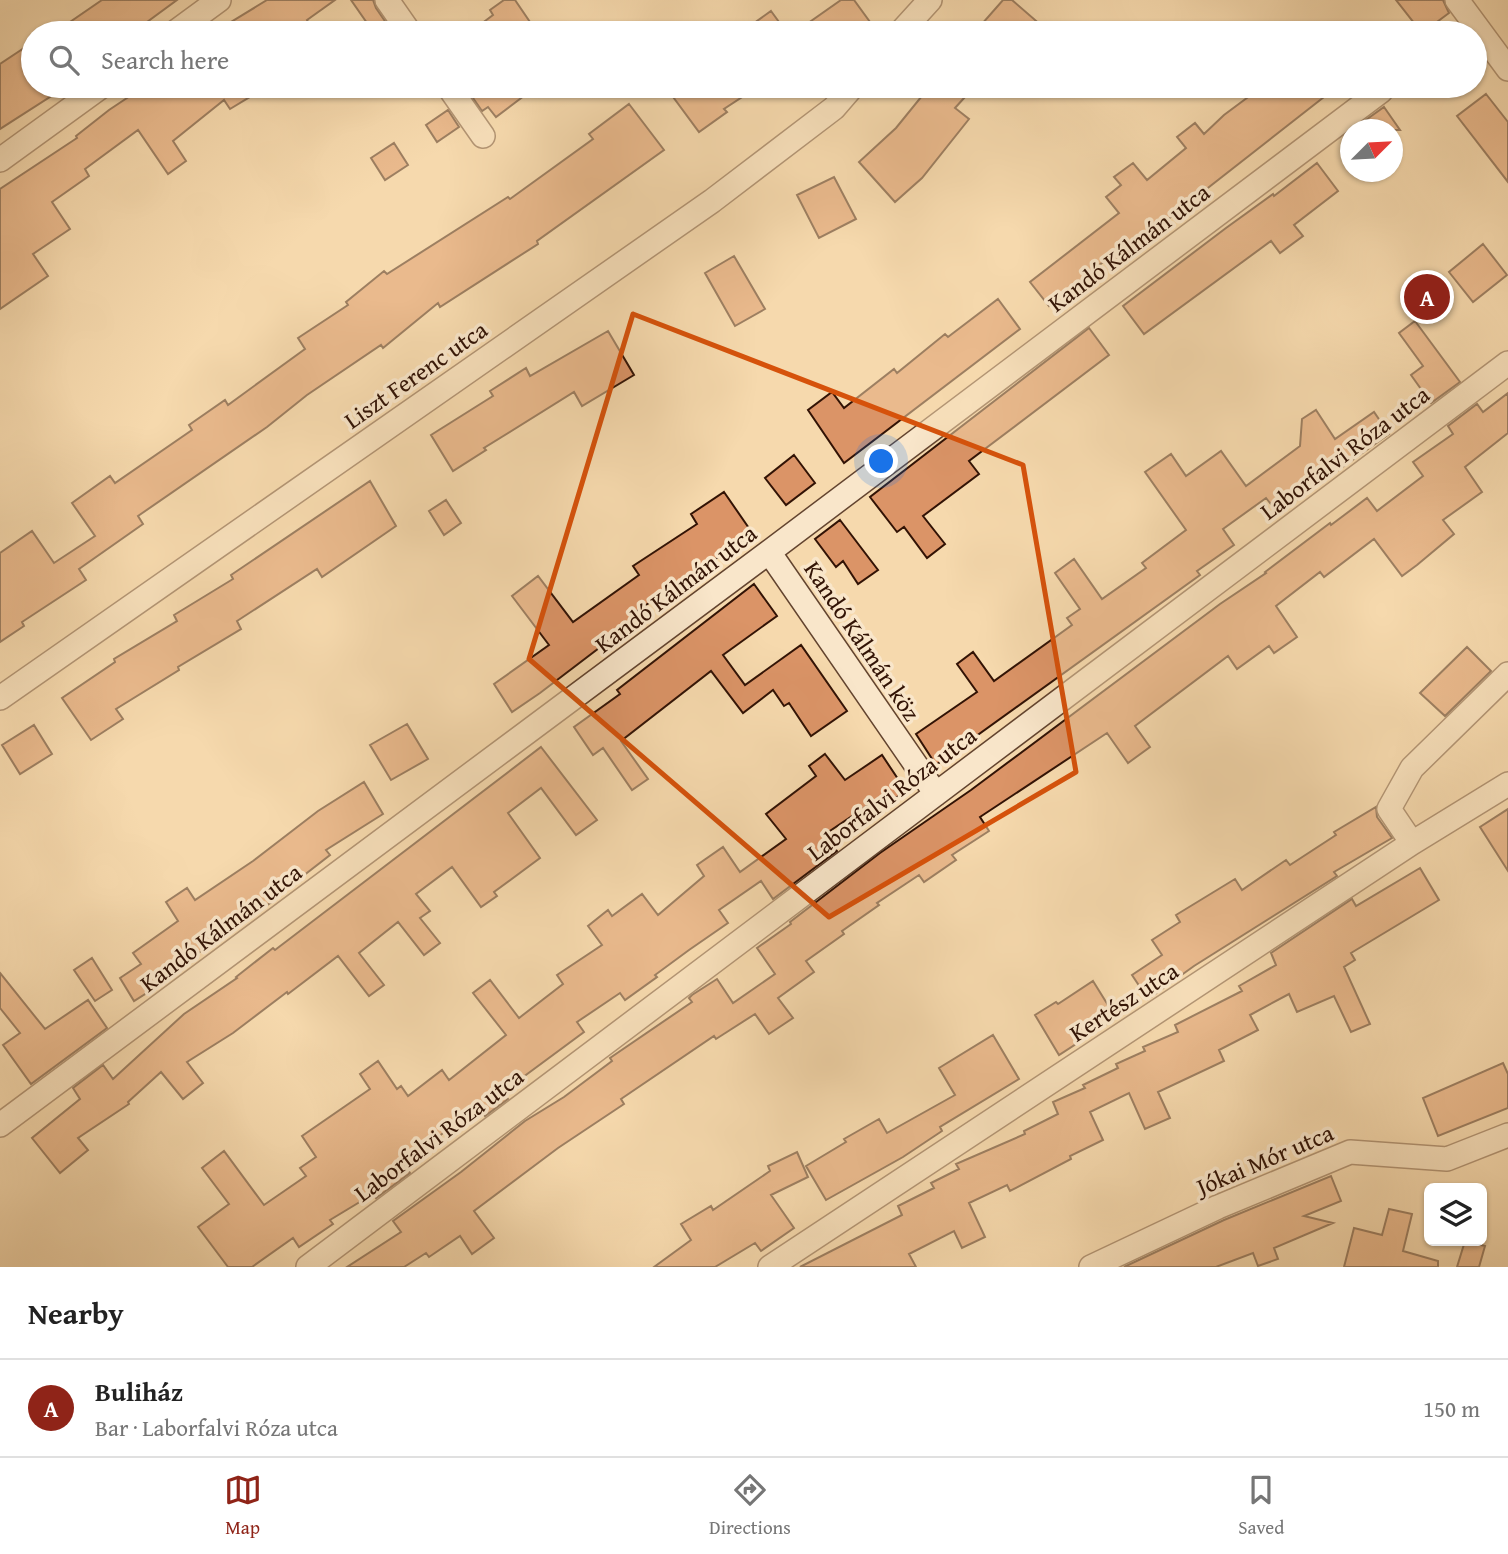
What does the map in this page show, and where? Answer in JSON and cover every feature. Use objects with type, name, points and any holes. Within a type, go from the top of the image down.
[{"type":"street","points":[[190,21],[219,0]]},
{"type":"street","points":[[387,0],[402,21]]},
{"type":"street","points":[[911,21],[930,0]]},
{"type":"street","points":[[1457,0],[1473,21]]},
{"type":"street","points":[[1487,41],[1508,69]]},
{"type":"street","points":[[0,160],[85,98]]},
{"type":"street","points":[[456,98],[483,136]]},
{"type":"street","name":"Liszt Ferenc utca","points":[[0,698],[712,201],[834,108],[843,98]]},
{"type":"street","name":"Kandó Kálmán utca","points":[[0,1125],[769,552],[1372,98]]},
{"type":"street","name":"Laborfalvi Róza utca","points":[[308,1267],[1508,363]]},
{"type":"street","name":"Kandó Kálmán köz","points":[[769,552],[936,794]]},
{"type":"street","points":[[1412,844],[1389,809],[1412,768],[1508,674]]},
{"type":"street","name":"Kertész utca","points":[[770,1267],[1412,844],[1508,784]]},
{"type":"street","name":"Jókai Mór utca","points":[[1091,1267],[1219,1207],[1350,1152],[1447,1159],[1508,1135]]},
{"type":"highlighted area","points":[[633,314],[1023,465],[1076,772],[829,917],[529,659]]},
{"type":"building","points":[[102,0],[177,0],[148,21],[71,21]]},
{"type":"building","points":[[267,0],[335,0],[308,21],[233,21]]},
{"type":"building","points":[[351,0],[373,0],[385,21],[366,21]]},
{"type":"building","points":[[504,0],[515,0],[529,21],[485,21],[493,15],[490,10]]},
{"type":"building","points":[[841,0],[854,0],[869,21],[811,21]]},
{"type":"building","points":[[1003,0],[1012,0],[1036,21],[985,21]]},
{"type":"building","points":[[1396,0],[1443,0],[1449,13],[1438,21],[1413,21]]},
{"type":"building","points":[[771,11],[778,21],[757,21]]},
{"type":"building","points":[[21,50],[21,98],[48,98],[0,129],[0,64]]},
{"type":"building","points":[[1487,95],[1508,122],[1508,182],[1457,116],[1481,98],[1487,98]]},
{"type":"building","points":[[127,98],[248,98],[230,109],[224,100],[173,141],[186,161],[168,174],[138,130],[85,169],[89,176],[52,202],[70,229],[33,254],[48,276],[0,309],[0,189],[77,138],[76,136]]},
{"type":"building","points":[[473,98],[521,98],[496,117],[488,107],[482,111]]},
{"type":"building","points":[[674,98],[741,98],[724,109],[727,112],[699,132]]},
{"type":"building","points":[[920,98],[964,98],[955,108],[969,119],[922,178],[895,202],[859,162],[896,128]]},
{"type":"building","points":[[1247,98],[1323,98],[1112,263],[1108,258],[1049,306],[1030,282],[1119,213],[1106,197],[1121,185],[1114,177],[1133,163],[1147,180],[1186,148],[1177,137],[1195,123],[1204,134]]},
{"type":"building","points":[[629,104],[664,150],[537,241],[538,244],[440,307],[438,303],[383,348],[381,345],[307,395],[267,427],[138,516],[143,524],[79,569],[86,580],[22,622],[24,626],[0,642],[0,553],[32,531],[54,563],[95,536],[72,503],[110,476],[115,483],[192,430],[189,425],[225,400],[228,405],[305,349],[298,338],[348,305],[346,302],[384,271],[387,274],[508,197],[510,199],[593,139],[589,134]]},
{"type":"building","points":[[1384,107],[1392,119],[1367,119]]},
{"type":"building","points":[[448,110],[459,127],[437,142],[426,125]]},
{"type":"building","points":[[394,143],[408,165],[385,180],[371,158]]},
{"type":"building","points":[[1317,163],[1338,191],[1294,225],[1303,236],[1280,253],[1271,241],[1144,334],[1123,306]]},
{"type":"building","points":[[834,177],[856,219],[819,238],[797,195]]},
{"type":"building","points":[[1483,244],[1507,275],[1473,302],[1449,272]]},
{"type":"building","points":[[734,256],[765,309],[735,326],[705,273]]},
{"type":"building","points":[[998,299],[1020,329],[844,463],[808,410],[832,392],[844,408],[894,369],[897,373],[945,334],[948,337]]},
{"type":"building","points":[[1415,321],[1460,382],[1431,403],[1411,375],[1423,366],[1399,333]]},
{"type":"building","points":[[1089,328],[1109,355],[969,461],[979,474],[923,516],[945,544],[927,558],[904,527],[897,532],[870,497]]},
{"type":"building","points":[[608,331],[634,375],[582,406],[574,392],[484,448],[486,450],[453,471],[431,435],[493,396],[490,391],[526,368],[530,376]]},
{"type":"building","points":[[1508,393],[1508,433],[1465,467],[1482,492],[1443,520],[1454,534],[1417,565],[1402,576],[1374,539],[1324,577],[1320,572],[1276,606],[1297,637],[1274,653],[1269,646],[1237,669],[1228,656],[1135,726],[1150,747],[1128,763],[1107,733],[980,817],[989,831],[952,855],[956,860],[924,882],[919,875],[877,903],[879,905],[842,931],[844,934],[806,961],[814,972],[778,998],[793,1018],[769,1034],[755,1014],[716,1039],[714,1036],[621,1099],[624,1104],[558,1148],[474,1211],[494,1238],[472,1254],[460,1236],[429,1257],[426,1253],[404,1267],[347,1267],[401,1232],[393,1221],[525,1121],[564,1097],[612,1061],[610,1058],[692,1002],[689,998],[692,995],[717,979],[733,1003],[775,974],[757,948],[880,853],[971,790],[1330,523],[1331,525],[1367,498],[1377,511],[1423,476],[1413,462],[1453,434],[1448,426],[1477,404],[1483,412]]},
{"type":"building","points":[[1316,410],[1335,439],[1374,412],[1389,434],[1278,513],[1266,498],[1223,529],[1234,545],[1197,571],[1200,575],[936,765],[916,734],[977,692],[957,664],[973,652],[994,681],[1072,625],[1067,618],[1080,609],[1055,573],[1074,559],[1102,599],[1146,568],[1142,563],[1186,530],[1145,472],[1171,454],[1186,476],[1221,451],[1246,486],[1300,446],[1302,419]]},
{"type":"building","points":[[794,455],[815,483],[786,505],[765,478]]},
{"type":"building","points":[[370,481],[396,526],[322,577],[317,569],[237,621],[241,629],[116,709],[123,719],[91,740],[62,698],[115,662],[114,659],[177,621],[174,615],[233,579],[231,575]]},
{"type":"building","points":[[724,492],[753,534],[637,611],[641,616],[512,712],[494,684],[549,645],[512,596],[538,576],[573,622],[639,575],[633,566],[697,524],[691,514]]},
{"type":"building","points":[[446,500],[461,523],[444,535],[429,511]]},
{"type":"building","points":[[840,520],[878,570],[858,584],[843,561],[836,567],[815,539]]},
{"type":"building","points":[[754,584],[777,616],[723,655],[745,685],[801,645],[847,711],[811,736],[789,703],[784,706],[773,690],[743,713],[711,671],[621,741],[648,779],[632,790],[603,748],[593,755],[574,727],[620,694],[617,690]]},
{"type":"building","points":[[1467,647],[1491,671],[1445,716],[1420,693]]},
{"type":"building","points":[[407,724],[428,759],[391,780],[370,745]]},
{"type":"building","points":[[34,725],[52,754],[20,774],[2,745]]},
{"type":"building","points":[[541,747],[597,820],[576,835],[541,788],[508,813],[540,858],[494,892],[497,896],[481,907],[452,867],[416,894],[430,911],[420,918],[440,943],[424,955],[398,922],[359,953],[384,985],[369,996],[338,956],[233,1033],[187,1062],[203,1083],[183,1099],[161,1072],[128,1102],[129,1104],[78,1138],[88,1150],[60,1173],[32,1138],[80,1099],[73,1088],[103,1065],[113,1079],[184,1014],[237,978],[273,948],[275,950]]},
{"type":"building","points":[[825,754],[845,780],[882,755],[906,791],[872,814],[867,806],[824,835],[837,851],[773,899],[761,881],[719,910],[728,923],[625,1000],[620,993],[577,1022],[584,1032],[503,1093],[508,1099],[485,1116],[479,1107],[431,1142],[434,1147],[405,1166],[410,1173],[376,1198],[373,1194],[330,1220],[333,1224],[299,1247],[293,1238],[252,1267],[228,1267],[198,1227],[229,1204],[202,1168],[224,1151],[264,1205],[306,1176],[300,1168],[316,1157],[302,1136],[370,1089],[360,1074],[378,1061],[397,1089],[401,1086],[408,1096],[442,1070],[449,1080],[506,1035],[473,993],[490,980],[519,1018],[563,984],[557,975],[602,945],[588,926],[608,910],[612,916],[642,894],[658,915],[704,876],[697,865],[723,847],[740,872],[786,839],[766,814],[816,776],[809,766]]},
{"type":"building","points":[[364,782],[383,814],[326,850],[330,855],[273,901],[134,1001],[120,978],[141,964],[133,953],[178,921],[166,902],[187,888],[195,900],[253,861],[318,811]]},
{"type":"building","points":[[1376,807],[1377,817],[1392,838],[1334,872],[1337,876],[1194,966],[1148,999],[1132,975],[1162,955],[1152,940],[1180,922],[1176,915],[1235,879],[1242,890],[1286,860],[1290,865],[1336,835],[1334,832]]},
{"type":"building","points":[[1508,809],[1508,871],[1480,827]]},
{"type":"building","points":[[1420,868],[1439,900],[1351,953],[1355,960],[1344,967],[1370,1024],[1351,1032],[1334,996],[1297,1012],[1289,994],[1250,1015],[1258,1030],[1219,1050],[1224,1061],[1158,1092],[1170,1118],[1145,1129],[1129,1093],[1090,1112],[1103,1140],[1010,1191],[1007,1185],[969,1203],[985,1237],[962,1248],[954,1231],[909,1254],[916,1267],[800,1267],[902,1215],[898,1206],[934,1188],[931,1183],[959,1169],[956,1164],[1025,1134],[1024,1131],[1058,1114],[1053,1102],[1085,1088],[1083,1085],[1118,1068],[1116,1064],[1145,1051],[1143,1047],[1178,1032],[1175,1025],[1242,991],[1239,986],[1276,965],[1271,953],[1352,899],[1356,906]]},
{"type":"building","points":[[92,958],[112,990],[95,1001],[74,970]]},
{"type":"building","points":[[0,973],[45,1029],[88,1000],[107,1028],[31,1084],[3,1045],[20,1033],[0,1008]]},
{"type":"building","points":[[1093,981],[1116,1018],[1059,1055],[1035,1015],[1056,1002],[1058,1004]]},
{"type":"building","points":[[993,1035],[1019,1079],[940,1127],[942,1131],[903,1157],[826,1200],[806,1166],[846,1142],[844,1139],[879,1119],[887,1133],[955,1095],[939,1068]]},
{"type":"building","points":[[1503,1063],[1508,1074],[1508,1108],[1438,1136],[1423,1098]]},
{"type":"building","points":[[797,1152],[808,1177],[771,1195],[794,1228],[761,1251],[755,1243],[715,1267],[654,1267],[691,1240],[681,1224],[711,1206],[713,1210],[770,1171],[768,1166]]},
{"type":"building","points":[[1331,1176],[1341,1201],[1304,1216],[1333,1223],[1274,1248],[1278,1259],[1258,1266],[1253,1253],[1216,1267],[1124,1267],[1224,1220]]},
{"type":"building","points":[[1389,1209],[1412,1214],[1403,1251],[1438,1261],[1438,1267],[1344,1267],[1354,1228],[1382,1235]]},
{"type":"building","points":[[1463,1246],[1485,1246],[1479,1267],[1457,1267]]},
{"type":"place","name":"Buliház","points":[[1427,297]]}]
